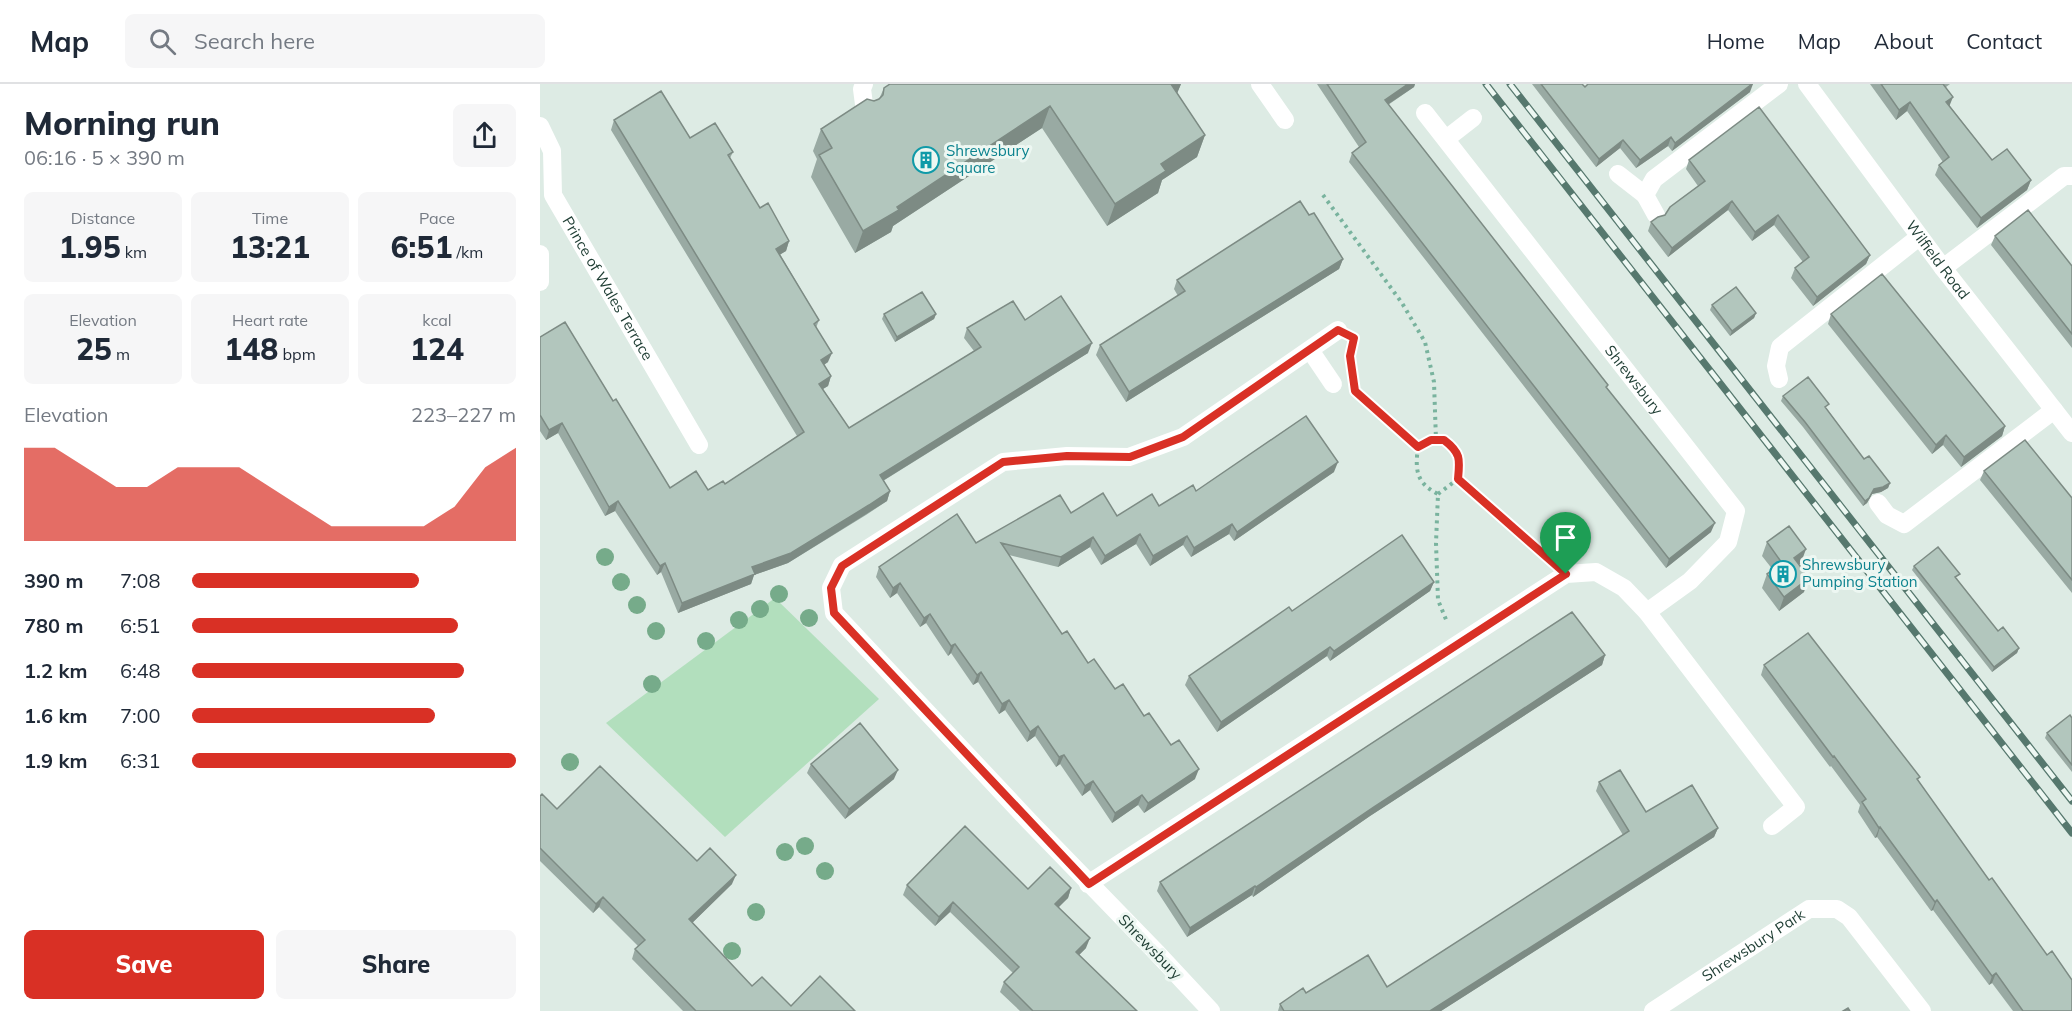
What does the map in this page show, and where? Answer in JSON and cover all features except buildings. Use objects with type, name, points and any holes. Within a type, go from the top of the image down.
[{"type":"street","points":[[864,84],[862,89],[865,112]]},
{"type":"street","points":[[1260,84],[1285,120]]},
{"type":"street","points":[[1645,195],[1654,179],[1779,84]]},
{"type":"street","name":"Wilfield Road","points":[[1807,84],[1919,237],[2072,432]]},
{"type":"street","name":"Shrewsbury","points":[[1425,113],[1736,511],[1728,542],[1690,581],[1647,612]]},
{"type":"street","points":[[1446,139],[1473,118]]},
{"type":"street","name":"Prince of Wales Terrace","points":[[540,126],[552,151],[553,195],[699,445]]},
{"type":"street","points":[[1618,174],[1645,195],[1656,215]]},
{"type":"street","points":[[1943,268],[2064,176],[2072,176]]},
{"type":"street","points":[[1779,379],[1776,366],[1780,347],[1919,237]]},
{"type":"street","points":[[540,254],[540,282]]},
{"type":"street","name":"Shrewsbury","points":[[1211,1011],[834,613],[831,588],[842,566],[1003,462],[1067,456],[1130,457],[1183,437],[1338,330]]},
{"type":"street","points":[[1310,350],[1333,384]]},
{"type":"street","points":[[1878,502],[1887,515],[1904,524],[2054,410]]},
{"type":"street","points":[[1089,884],[1566,574],[1596,572],[1624,588],[1647,612],[1797,807],[1772,826]]},
{"type":"street","name":"Shrewsbury Park","points":[[1653,1011],[1809,909],[1837,909],[1849,917],[1922,1011]]},
{"type":"path","points":[[1323,195],[1402,303],[1425,342],[1434,382],[1436,440]]},
{"type":"path","points":[[1353,379],[1355,391],[1418,447]]},
{"type":"path","points":[[1418,447],[1431,440],[1444,440],[1455,448],[1460,459],[1458,479],[1438,494]]},
{"type":"path","points":[[1418,447],[1416,462],[1418,474],[1426,488],[1438,494]]},
{"type":"path","points":[[1458,479],[1566,574]]},
{"type":"path","points":[[1438,494],[1436,543],[1438,600],[1456,645]]},
{"type":"green space","points":[[775,598],[879,699],[725,837],[606,723]]},
{"type":"railway","points":[[1486,84],[2072,833]]},
{"type":"railway","points":[[1510,84],[2072,801]]},
{"type":"place","name":"Shrewsbury Square","points":[[926,160]]},
{"type":"place","name":"Shrewsbury Pumping Station","points":[[1783,574]]},
{"type":"route","points":[[1338,330],[1354,338],[1350,356],[1355,391],[1418,447],[1431,440],[1444,440],[1455,448],[1460,459],[1458,479],[1566,574],[1089,884],[834,613],[831,588],[842,566],[1003,462],[1067,456],[1130,457],[1183,437],[1338,330]]}]
